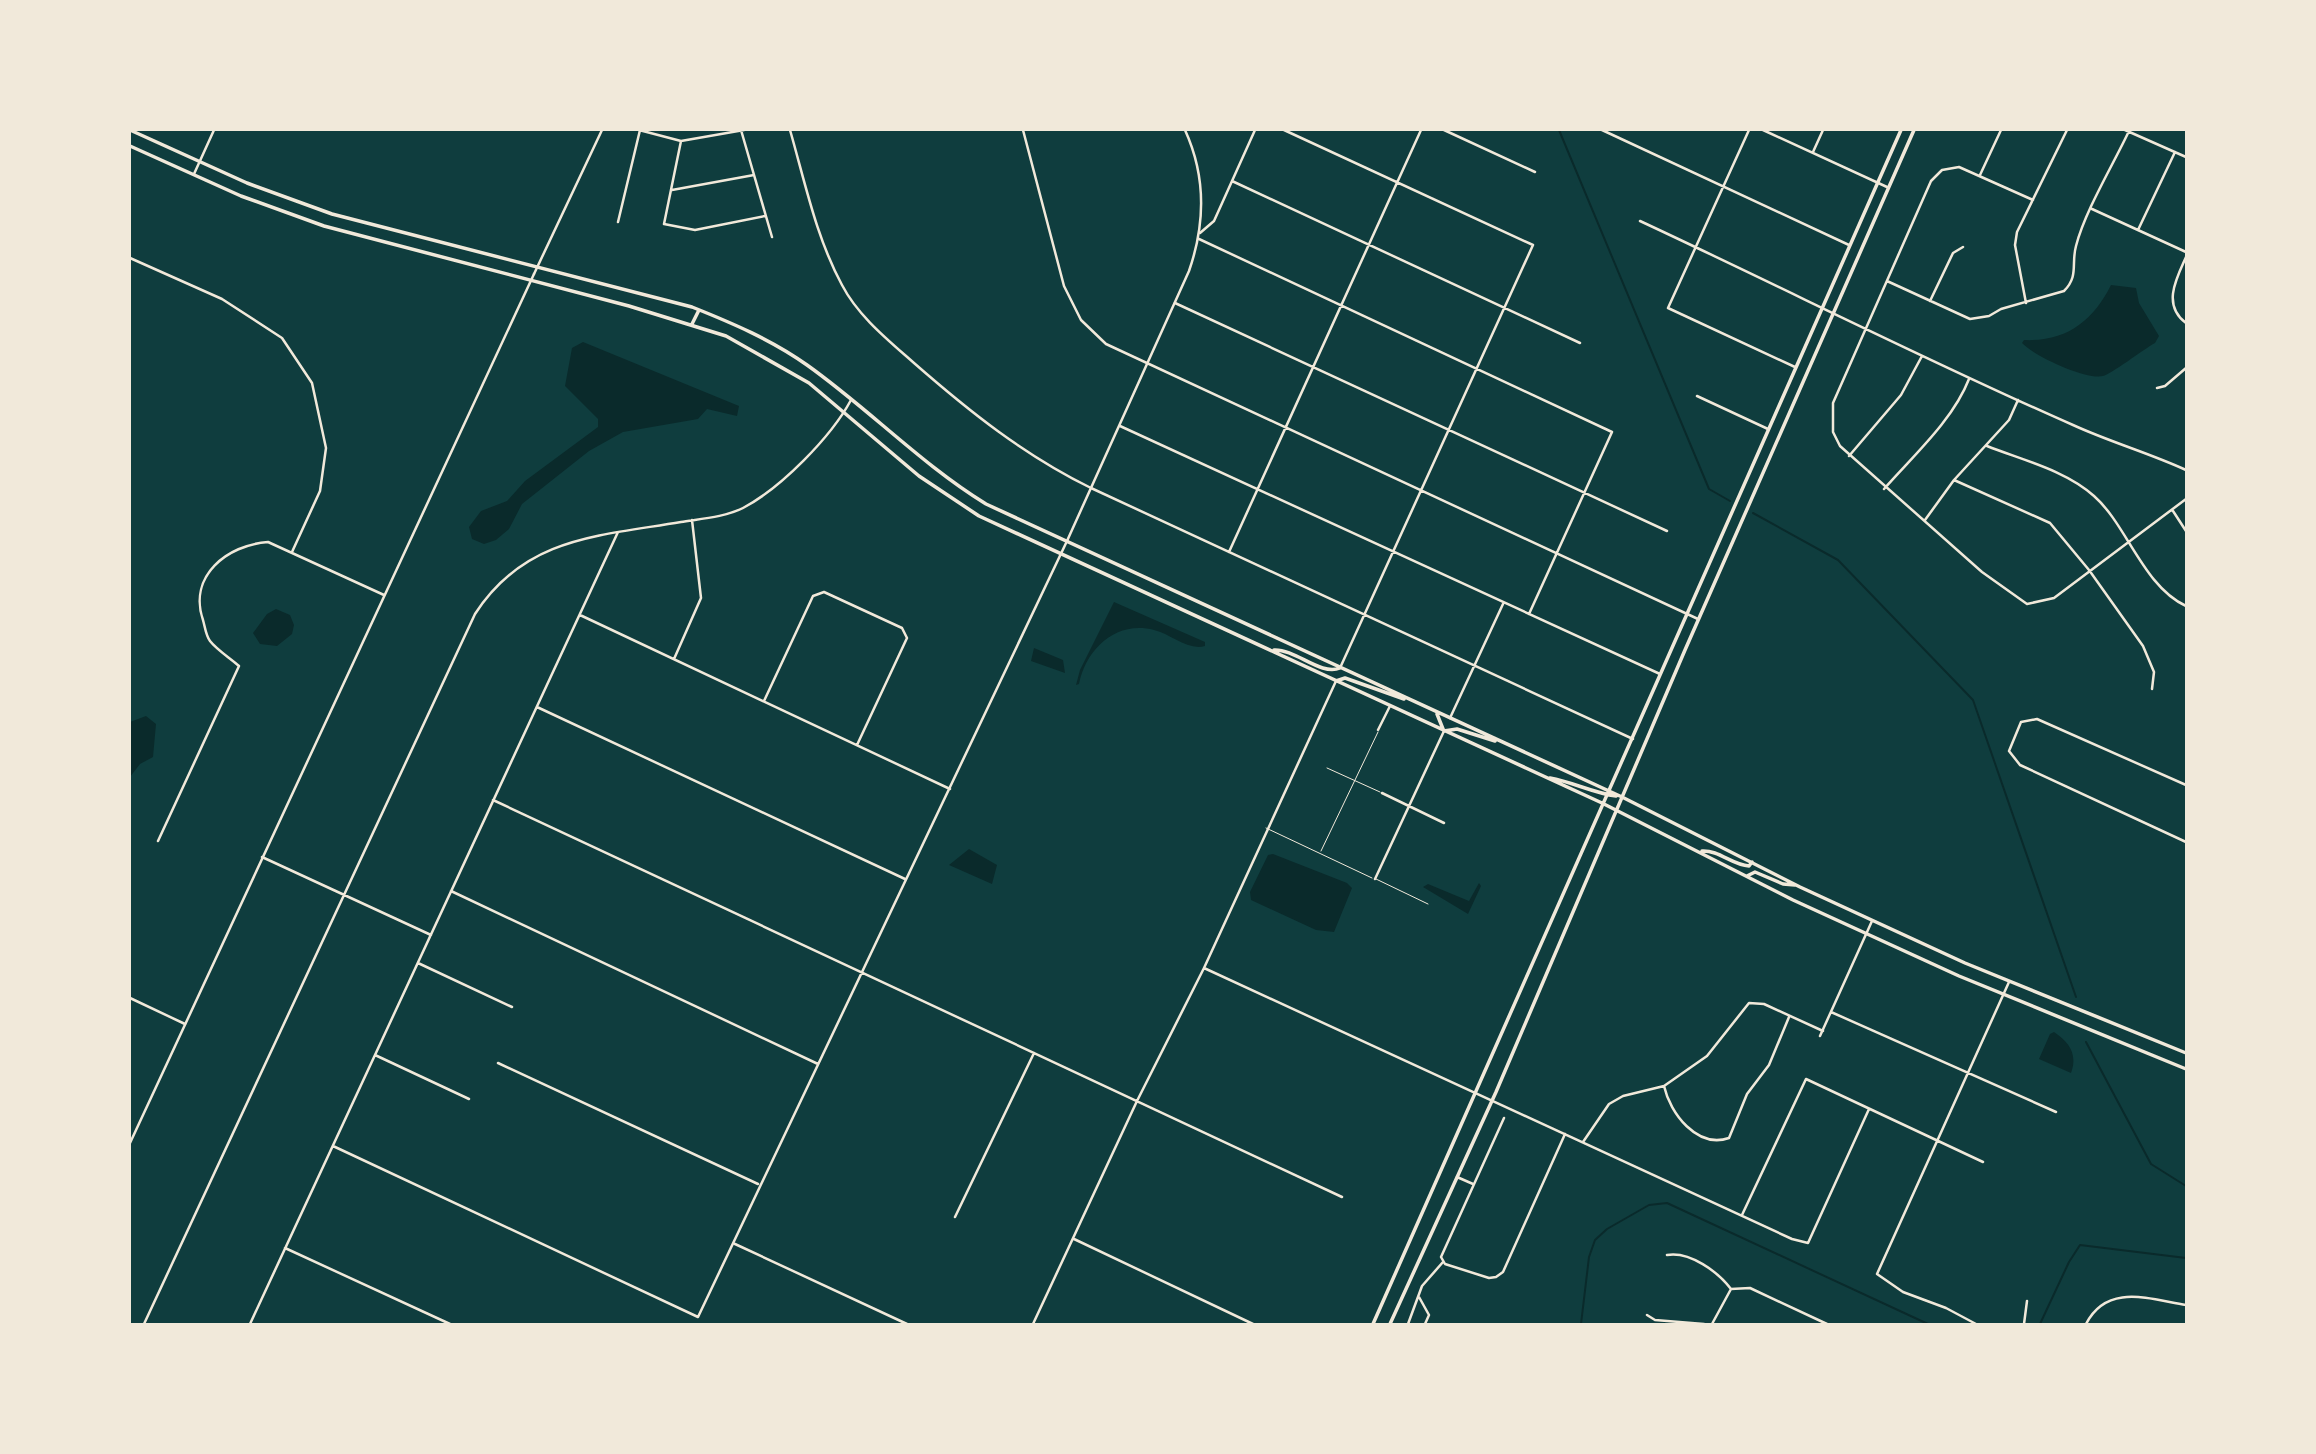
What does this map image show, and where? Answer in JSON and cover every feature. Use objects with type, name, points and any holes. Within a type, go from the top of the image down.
[{"type":"main road","points":[[130,130],[275,195],[332,214],[699,310],[778,346],[807,364],[955,485],[986,503],[1607,793]]},
{"type":"main road","points":[[1373,1325],[1602,803],[1633,739],[1821,305],[1901,130]]},
{"type":"main road","points":[[1390,1325],[1492,1100],[1698,619],[1914,130]]},
{"type":"main road","points":[[130,146],[324,226],[692,324],[726,336],[771,359],[809,383],[947,497],[979,516],[1602,803],[1867,933],[2003,995],[2186,1069]]},
{"type":"main road","points":[[692,324],[699,310]]},
{"type":"main road","points":[[1270,650],[1282,650],[1328,670],[1340,668]]},
{"type":"main road","points":[[1336,681],[1345,678],[1410,700]]},
{"type":"main road","points":[[1436,712],[1444,731]]},
{"type":"main road","points":[[1444,731],[1457,729],[1488,740],[1500,741]]},
{"type":"main road","points":[[1544,777],[1565,780],[1622,797],[1797,885],[2009,982],[2186,1053]]},
{"type":"main road","points":[[1700,851],[1712,851],[1746,866],[1752,862]]},
{"type":"main road","points":[[1747,876],[1755,872],[1783,884],[1797,885]]},
{"type":"street","points":[[194,174],[214,130]]},
{"type":"street","points":[[130,1143],[529,280],[539,268],[602,130]]},
{"type":"street","points":[[618,222],[639,130],[681,141],[743,130],[772,237]]},
{"type":"street","points":[[790,130],[823,247],[843,289],[877,331],[973,415],[1045,465],[1091,488],[1633,739]]},
{"type":"street","points":[[1023,130],[1064,286],[1082,320],[1106,344],[1698,619]]},
{"type":"street","points":[[333,1146],[698,1317],[735,1244],[758,1184],[1061,555],[1175,303],[1200,233],[1202,191],[1197,157],[1185,130]]},
{"type":"street","points":[[1200,233],[1214,221],[1255,130]]},
{"type":"street","points":[[1284,130],[1532,245],[1340,668]]},
{"type":"street","points":[[1229,552],[1420,130]]},
{"type":"street","points":[[1444,130],[1535,172]]},
{"type":"street","points":[[1602,130],[1849,245]]},
{"type":"street","points":[[1749,130],[1668,308],[1795,367]]},
{"type":"street","points":[[1763,130],[1888,187]]},
{"type":"street","points":[[1812,152],[1823,130]]},
{"type":"street","points":[[1980,175],[2001,130]]},
{"type":"street","points":[[2026,303],[2015,245],[2017,232],[2067,130]]},
{"type":"street","points":[[1886,281],[1970,319],[1978,319],[2053,296],[2072,283],[2076,271],[2077,243],[2127,130],[2186,157]]},
{"type":"street","points":[[681,141],[664,224],[695,230],[765,216]]},
{"type":"street","points":[[2138,230],[2175,152]]},
{"type":"street","points":[[2033,200],[1959,167],[1942,170],[1931,181],[1832,403],[1833,432],[1840,446],[1884,489],[1925,520],[1982,572],[2027,604],[2054,598],[2186,499]]},
{"type":"street","points":[[672,190],[754,175]]},
{"type":"street","points":[[1232,181],[1580,343]]},
{"type":"street","points":[[2092,209],[2186,254],[2172,287],[2173,306],[2186,323]]},
{"type":"street","points":[[1640,221],[1821,305],[1864,329],[1969,378],[2186,470]]},
{"type":"street","points":[[1199,239],[1612,432],[1530,614]]},
{"type":"street","points":[[1930,301],[1953,253],[1963,247]]},
{"type":"street","points":[[130,258],[222,299],[282,338],[312,383],[326,448],[320,491],[292,552]]},
{"type":"street","points":[[1175,303],[1667,531]]},
{"type":"street","points":[[1849,456],[1900,395],[1922,356]]},
{"type":"street","points":[[2157,388],[2165,386],[2186,368]]},
{"type":"street","points":[[1884,489],[1963,395],[1969,378]]},
{"type":"street","points":[[1697,396],[1768,429]]},
{"type":"street","points":[[144,1325],[475,614],[492,589],[530,559],[559,544],[742,509],[794,470],[844,413],[851,400]]},
{"type":"street","points":[[1925,520],[1954,480],[2010,420],[2018,400]]},
{"type":"street","points":[[1120,426],[1660,674]]},
{"type":"street","points":[[1987,446],[2076,482],[2096,498],[2126,542],[2173,600],[2186,606]]},
{"type":"street","points":[[1954,480],[2050,523],[2089,570],[2143,646],[2154,672],[2152,688]]},
{"type":"street","points":[[2173,511],[2186,531]]},
{"type":"street","points":[[674,659],[701,598],[692,520]]},
{"type":"street","points":[[250,1325],[618,532]]},
{"type":"street","points":[[158,841],[239,666],[209,641],[198,606],[207,573],[228,552],[251,544],[268,542],[384,595]]},
{"type":"street","points":[[764,701],[812,599],[819,593],[824,592],[902,628],[906,638],[857,745]]},
{"type":"street","points":[[1450,718],[1504,603]]},
{"type":"street","points":[[580,615],[950,789]]},
{"type":"street","points":[[1033,1325],[1137,1101],[1204,968],[1266,828],[1336,681]]},
{"type":"street","points":[[1378,730],[1390,706]]},
{"type":"street","points":[[537,707],[906,880]]},
{"type":"street","points":[[2186,785],[2048,722],[2029,719],[2021,722],[2009,751],[2020,765],[2186,842]]},
{"type":"street","points":[[1375,879],[1444,731]]},
{"type":"street","points":[[1382,793],[1444,822]]},
{"type":"street","points":[[493,800],[1342,1197]]},
{"type":"street","points":[[262,857],[431,935]]},
{"type":"street","points":[[451,891],[818,1064]]},
{"type":"street","points":[[1820,1036],[1873,920]]},
{"type":"street","points":[[418,962],[512,1007]]},
{"type":"street","points":[[1204,968],[1784,1236],[1808,1242],[1869,1109]]},
{"type":"street","points":[[1976,1325],[1946,1308],[1903,1292],[1877,1274],[2009,982]]},
{"type":"street","points":[[130,998],[185,1024]]},
{"type":"street","points":[[1583,1142],[1609,1104],[1664,1086],[1719,1045],[1749,1003],[1759,1002],[1823,1031]]},
{"type":"street","points":[[1831,1012],[2056,1112]]},
{"type":"street","points":[[1664,1086],[1667,1099],[1693,1133],[1717,1141],[1729,1138],[1747,1094],[1771,1061],[1790,1016]]},
{"type":"street","points":[[955,1217],[1034,1053]]},
{"type":"street","points":[[375,1055],[469,1099]]},
{"type":"street","points":[[498,1063],[758,1184]]},
{"type":"street","points":[[1742,1215],[1806,1080],[1983,1162]]},
{"type":"street","points":[[1443,1262],[1442,1253],[1504,1118]]},
{"type":"street","points":[[1443,1262],[1489,1278],[1499,1276],[1565,1134]]},
{"type":"street","points":[[1457,1177],[1473,1184]]},
{"type":"street","points":[[1074,1239],[1253,1325]]},
{"type":"street","points":[[735,1244],[907,1325]]},
{"type":"street","points":[[285,1248],[450,1325]]},
{"type":"street","points":[[1667,1255],[1676,1253],[1708,1268],[1719,1274],[1731,1289]]},
{"type":"street","points":[[1408,1325],[1425,1280],[1443,1262]]},
{"type":"street","points":[[1731,1289],[1750,1288],[1826,1325]]},
{"type":"street","points":[[1712,1325],[1731,1289]]},
{"type":"street","points":[[2086,1325],[2106,1300],[2126,1295],[2186,1305]]},
{"type":"street","points":[[1419,1297],[1429,1315],[1425,1325]]},
{"type":"street","points":[[2024,1325],[2027,1301]]},
{"type":"street","points":[[1647,1315],[1655,1320],[1704,1325]]},
{"type":"lane","points":[[1320,853],[1378,730]]},
{"type":"lane","points":[[1327,768],[1382,793]]},
{"type":"lane","points":[[1266,828],[1428,904]]},
{"type":"water","points":[[2111,285],[2136,288],[2139,303],[2159,336],[2155,343],[2120,367],[2103,376],[2085,374],[2048,360],[2022,343],[2024,340],[2053,337],[2076,327],[2096,309]]},
{"type":"water","points":[[583,342],[739,406],[737,416],[707,409],[698,419],[623,432],[589,451],[522,504],[509,529],[496,540],[484,544],[472,539],[469,527],[481,511],[507,501],[525,481],[598,427],[598,419],[565,386],[572,348]]},
{"type":"water","points":[[1114,602],[1205,642],[1205,646],[1192,646],[1154,630],[1127,629],[1115,633],[1096,649],[1088,659],[1079,684],[1076,685],[1080,670]]},
{"type":"water","points":[[276,609],[290,615],[294,625],[292,634],[277,646],[260,644],[253,633],[267,614]]},
{"type":"water","points":[[1034,648],[1063,660],[1065,673],[1031,661]]},
{"type":"water","points":[[146,716],[156,724],[153,757],[140,764],[130,777],[130,722]]},
{"type":"water","points":[[969,849],[997,865],[992,884],[949,865]]},
{"type":"water","points":[[1273,854],[1347,883],[1352,888],[1334,932],[1316,930],[1251,900],[1250,892],[1268,855]]},
{"type":"water","points":[[1479,883],[1481,886],[1468,914],[1423,887],[1428,884],[1469,901]]},
{"type":"water","points":[[2054,1032],[2071,1049],[2071,1073],[2039,1059],[2050,1034]]},
{"type":"waterway","points":[[1559,130],[1709,489],[1730,501]]},
{"type":"waterway","points":[[1753,513],[1838,560],[1973,700],[2076,997]]},
{"type":"waterway","points":[[2086,1042],[2151,1164],[2186,1186]]},
{"type":"waterway","points":[[1581,1324],[1589,1257],[1595,1240],[1607,1229],[1649,1205],[1667,1203],[1928,1324]]},
{"type":"waterway","points":[[2040,1324],[2069,1262],[2080,1245],[2186,1258]]}]
